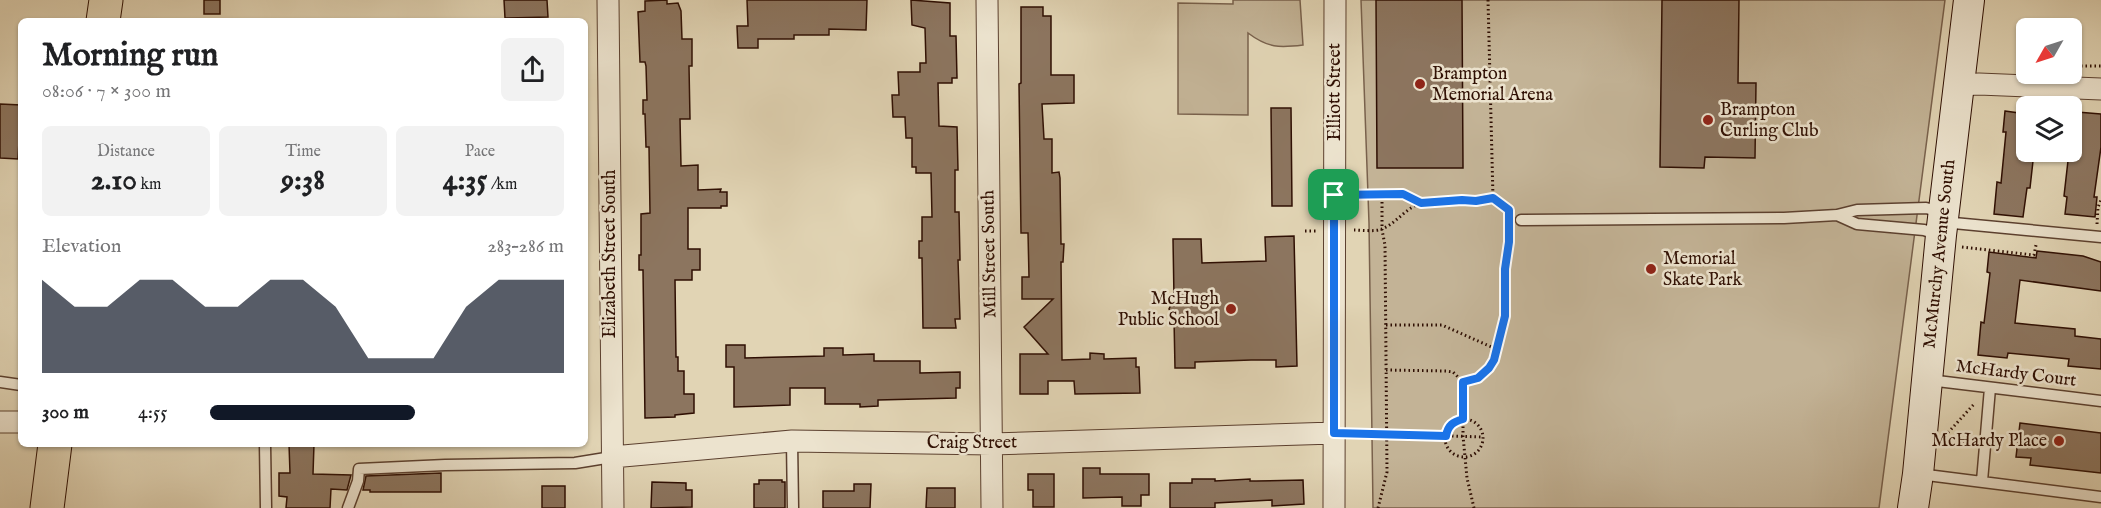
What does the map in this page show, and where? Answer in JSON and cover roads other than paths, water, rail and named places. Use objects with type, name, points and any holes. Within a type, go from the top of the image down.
[{"type":"main road","points":[[103,18],[106,0]]},
{"type":"main road","points":[[47,508],[55,447]]},
{"type":"street","name":"Elizabeth Street South","points":[[608,0],[613,508]]},
{"type":"street","name":"Mill Street South","points":[[987,0],[992,508]]},
{"type":"street","name":"Elliott Street","points":[[1334,508],[1335,0]]},
{"type":"street","name":"McMurchy Avenue South","points":[[1913,508],[1946,229],[1969,0]]},
{"type":"street","points":[[1960,85],[2101,89]]},
{"type":"street","points":[[0,422],[18,422]]},
{"type":"street","name":"Craig Street","points":[[612,457],[792,441],[992,444],[1334,433]]},
{"type":"lane","points":[[1521,220],[1784,218],[1837,215],[1857,210],[1926,208],[1946,229]]},
{"type":"lane","points":[[1837,215],[1857,224],[1924,230],[1946,229],[2101,237]]},
{"type":"lane","name":"McHardy Court","points":[[1927,380],[2101,401]]},
{"type":"lane","points":[[0,382],[18,385]]},
{"type":"lane","points":[[1982,481],[1990,388]]},
{"type":"lane","points":[[792,441],[793,508]]},
{"type":"lane","points":[[265,447],[266,508]]},
{"type":"lane","points":[[348,508],[358,481],[359,469],[575,463],[612,457]]},
{"type":"lane","points":[[1918,474],[2101,497]]},
{"type":"place","name":"Brampton Memorial Arena","points":[[1420,84]]},
{"type":"place","name":"Brampton Curling Club","points":[[1708,120]]},
{"type":"place","name":"Memorial Skate Park","points":[[1651,269]]},
{"type":"place","name":"McHugh Public School","points":[[1231,309]]},
{"type":"place","name":"McHardy Place","points":[[2059,441]]}]
